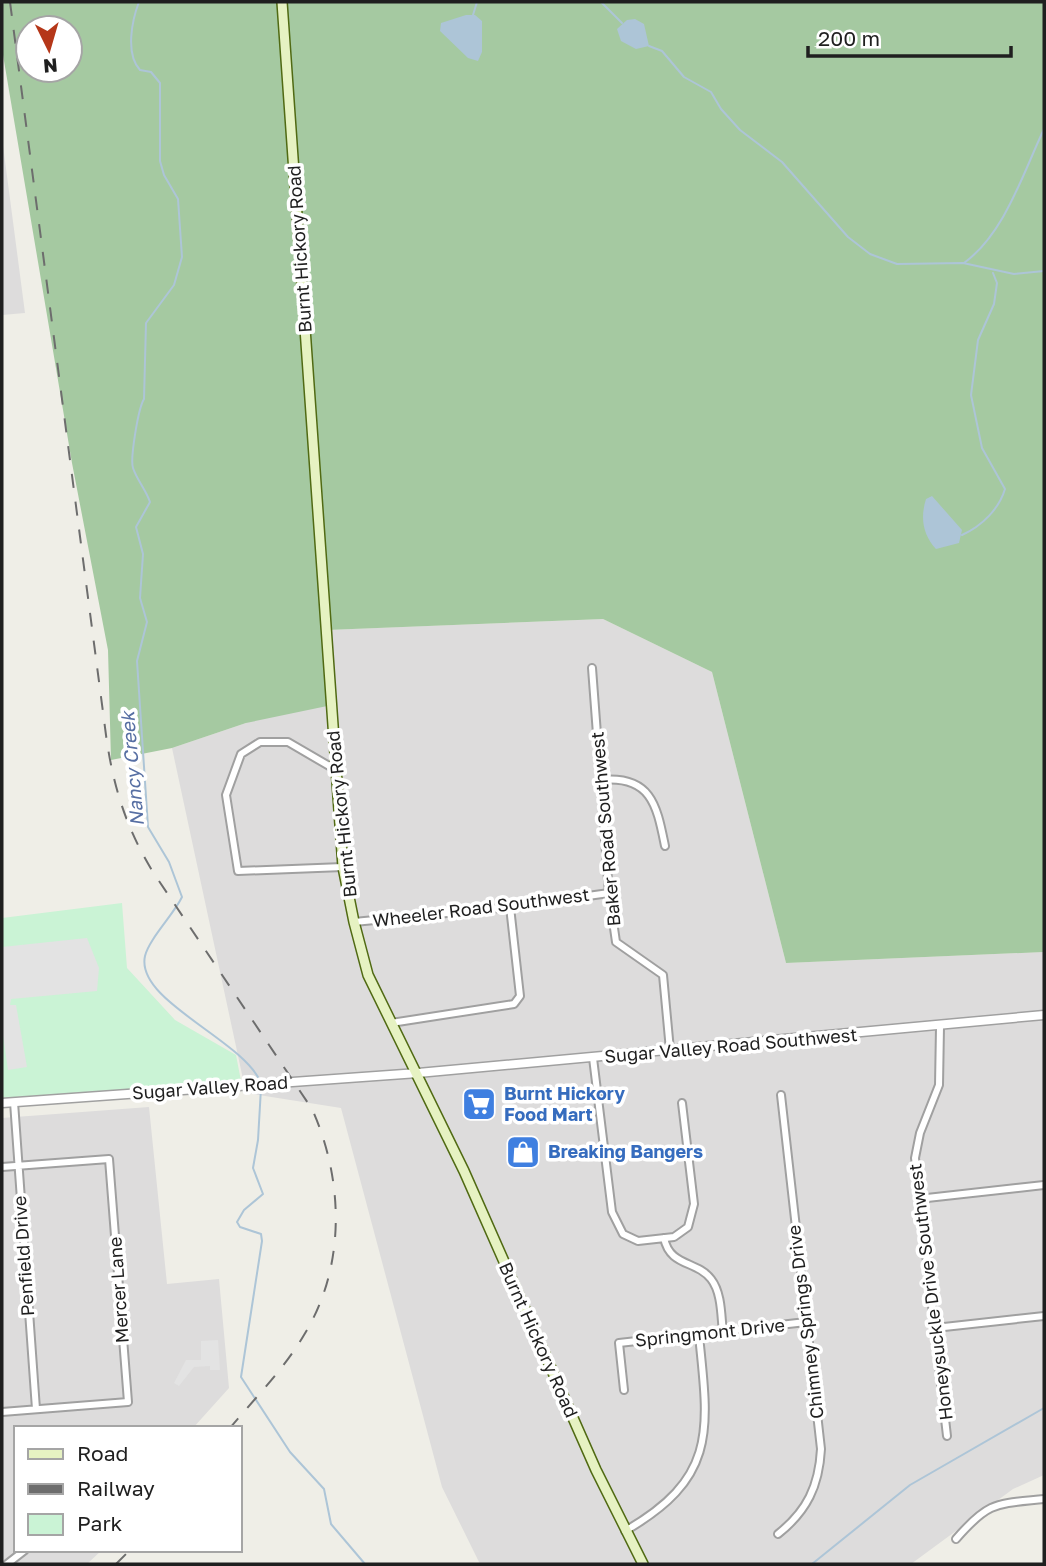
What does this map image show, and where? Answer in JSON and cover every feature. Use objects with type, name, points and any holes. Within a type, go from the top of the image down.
[{"type":"main road","name":"Burnt Hickory Road","points":[[282,2],[343,867],[354,922],[368,975],[418,1073],[625,1531],[643,1564]]},
{"type":"street","name":"Baker Road Southwest","points":[[592,668],[609,892],[616,942],[663,975],[670,1051]]},
{"type":"street","points":[[336,770],[288,742],[260,742],[242,754],[226,795],[238,871],[343,867]]},
{"type":"street","points":[[601,780],[615,779],[639,786],[656,804],[664,846]]},
{"type":"street","name":"Wheeler Road Southwest","points":[[354,922],[510,907],[609,892]]},
{"type":"street","points":[[391,1023],[507,1007],[520,996],[510,907]]},
{"type":"street","name":"Sugar Valley Road Southwest","points":[[418,1073],[940,1027],[1044,1015]]},
{"type":"street","name":"Honeysuckle Drive Southwest","points":[[940,1027],[939,1085],[916,1145],[918,1199],[947,1436]]},
{"type":"street","points":[[593,1058],[616,1223],[628,1239],[638,1241],[681,1233],[694,1214],[682,1103]]},
{"type":"street","name":"Sugar Valley Road","points":[[2,1103],[418,1073]]},
{"type":"street","name":"Chimney Springs Drive","points":[[778,1534],[802,1510],[816,1488],[821,1449],[781,1096]]},
{"type":"street","name":"Penfield Drive","points":[[14,1102],[36,1409]]},
{"type":"street","name":"Mercer Lane","points":[[2,1167],[109,1159],[128,1402],[2,1412]]},
{"type":"street","points":[[918,1199],[1044,1185]]},
{"type":"street","points":[[664,1238],[666,1250],[674,1259],[701,1270],[711,1280],[718,1297],[723,1333]]},
{"type":"street","points":[[935,1328],[1044,1316]]},
{"type":"street","name":"Springmont Drive","points":[[624,1390],[619,1343],[806,1322]]},
{"type":"street","points":[[625,1531],[664,1507],[696,1465],[707,1421],[699,1336]]},
{"type":"street","points":[[956,1539],[979,1512],[995,1506],[1044,1499]]},
{"type":"street","points":[[8,1564],[23,1552]]},
{"type":"shaded area","points":[[2,138],[25,313],[2,315]]},
{"type":"shaded area","points":[[603,619],[712,672],[786,963],[1044,952],[1044,1475],[1013,1489],[911,1564],[480,1564],[442,1487],[341,1108],[246,1093],[172,748],[246,723],[326,630]]},
{"type":"shaded area","points":[[87,938],[99,968],[97,991],[11,999],[10,1005],[16,1005],[27,1067],[8,1070],[2,1028],[2,947]]},
{"type":"shaded area","points":[[149,1107],[167,1284],[219,1279],[229,1388],[195,1426],[14,1426],[14,1552],[100,1552],[87,1564],[2,1564],[2,1118]]},
{"type":"shaded area","points":[[218,1340],[220,1370],[210,1370],[210,1366],[194,1367],[179,1386],[174,1383],[186,1360],[201,1360],[201,1341]]},
{"type":"green space","points":[[2,2],[1044,2],[1044,952],[786,963],[712,672],[603,619],[327,630],[332,705],[246,723],[172,748],[111,760],[108,650],[72,463],[2,49]]},
{"type":"green space","points":[[122,903],[127,968],[175,1020],[236,1055],[241,1081],[2,1098],[2,918]]},
{"type":"water","points":[[475,15],[482,21],[482,52],[478,61],[468,58],[440,31],[441,23]]},
{"type":"water","points":[[635,19],[644,24],[649,46],[636,49],[621,41],[617,29],[627,20]]},
{"type":"water","points":[[932,496],[962,530],[959,543],[936,549],[928,538],[923,513],[926,499]]},
{"type":"waterway","name":"Nancy Creek","points":[[139,2],[132,27],[131,46],[135,63],[140,70],[151,72],[160,83],[160,161],[164,175],[178,199],[182,257],[174,285],[146,323],[144,399],[137,423],[133,455],[133,468],[150,502],[136,527],[143,554],[140,598],[147,622],[137,661],[148,827],[169,862],[182,897],[147,949],[146,973],[173,1005],[251,1067],[261,1083]]},
{"type":"waterway","points":[[473,15],[477,2]]},
{"type":"waterway","points":[[601,2],[622,23]]},
{"type":"waterway","points":[[649,46],[662,51],[684,77],[711,92],[721,109],[740,130],[782,162],[848,237],[870,254],[897,264],[963,263],[1014,274],[1044,271]]},
{"type":"waterway","points":[[964,263],[991,236],[1002,219],[1044,129]]},
{"type":"waterway","points":[[962,535],[989,516],[1005,489],[982,448],[971,395],[978,340],[994,304],[997,283],[993,273]]},
{"type":"waterway","name":"Nancy Creek","points":[[261,1088],[258,1140],[253,1168],[263,1194],[244,1210],[237,1222],[240,1227],[261,1234],[262,1241],[241,1377],[290,1452],[324,1489],[331,1524],[365,1564]]},
{"type":"waterway","points":[[812,1564],[910,1485],[1044,1408]]},
{"type":"railway","points":[[10,2],[112,772],[128,823],[153,872],[312,1109],[323,1136],[335,1194],[333,1252],[318,1309],[288,1360],[232,1426]]},
{"type":"railway","points":[[116,1564],[128,1552]]},
{"type":"place","name":"Burnt Hickory Food Mart","points":[[479,1104]]},
{"type":"place","name":"Breaking Bangers","points":[[523,1152]]}]
